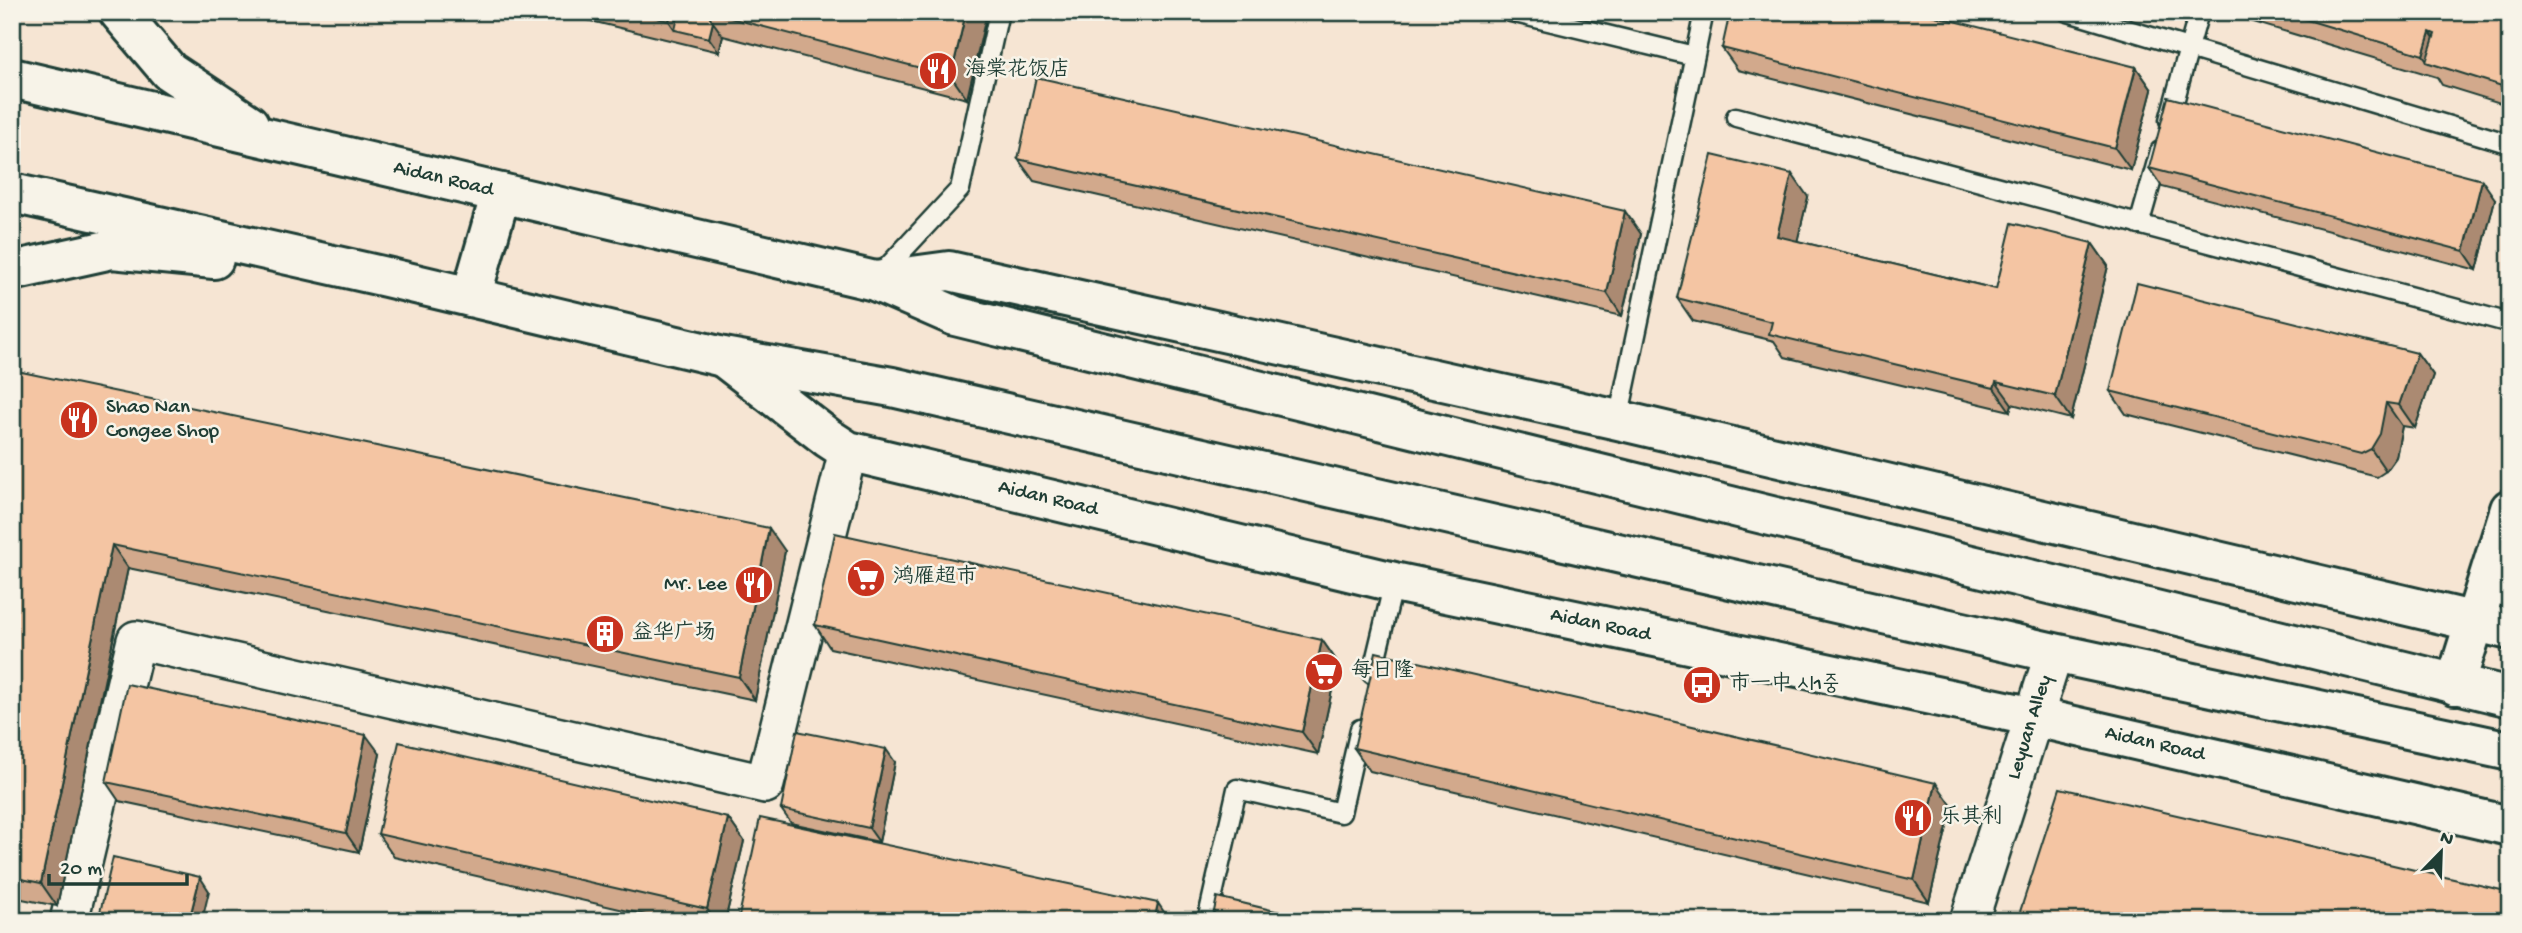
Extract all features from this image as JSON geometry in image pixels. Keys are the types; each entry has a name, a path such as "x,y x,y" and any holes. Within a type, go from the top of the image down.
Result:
{"main road":[{"path":"119,12 169,71 271,139"},
{"name":"Aidan Road","path":"12,78 875,281 955,316 2510,697"},
{"name":"Aidan Road","path":"12,193 386,276 723,357 919,393 2054,653 2510,751"},
{"path":"471,297 501,193"},
{"path":"12,271 112,249 386,276"},
{"name":"Aidan Road","path":"875,281 949,271 1618,420 2493,626"},
{"name":"Aidan Road","path":"723,357 848,451 1394,582 2035,717 2510,826"},
{"path":"2455,685 2493,626 2510,509"}],"street":[{"path":"69,921 136,640 765,784 848,451"},
{"name":"Leyuan Alley","path":"1969,921 2054,653"}],"lane":[{"path":"875,281 960,188 999,12"},
{"path":"1511,12 1694,56"},
{"path":"1618,420 1704,12"},
{"path":"2068,12 2510,144"},
{"path":"2139,225 2199,12"},
{"path":"1736,117 2510,323"},
{"path":"1369,691 1394,582"},
{"path":"1207,921 1237,789 1341,813 1363,718"}],"building":[{"path":"632,12 671,12 669,21"},
{"path":"679,12 707,12 713,22 709,38 675,30"},
{"path":"707,12 966,12 951,76"},
{"path":"1730,12 1919,12 2136,67 2115,148 1722,48"},
{"path":"2281,12 2510,12 2510,72 2505,87 2426,62 2435,34 2430,32 2423,55"},
{"path":"1036,77 1625,211 1607,293 1018,159"},
{"path":"2168,97 2482,180 2464,251 2149,168"},
{"path":"1712,155 1792,174 1777,236 1996,289 2012,223 2092,243 2055,396 1996,382 1994,388 1769,334 1772,322 1677,298"},
{"path":"2137,283 2417,353 2399,405 2386,403 2380,434 2371,449 2361,454 2110,391"},
{"name":"益华广场","path":"12,370 769,528 739,677 112,545 41,883 12,877"},
{"path":"835,533 1322,640 1302,732 815,625"},
{"path":"1376,652 1936,783 1914,880 1354,748"},
{"path":"127,684 366,735 346,833 106,782"},
{"path":"797,731 886,749 869,828 781,809"},
{"path":"399,742 728,818 707,909 378,834"},
{"path":"2060,788 2510,892 2510,921 2017,921"},
{"path":"760,818 1158,903 1154,921 738,921"},
{"path":"113,857 200,877 189,921 98,921"},
{"path":"1217,897 1317,921 1212,921"}],"place":[{"name":"海棠花饭店","path":"938,71"},
{"name":"Shao Nan Congee Shop","path":"79,420"},
{"name":"鸿雁超市","path":"866,578"},
{"name":"Mr. Lee","path":"754,585"},
{"name":"益华广场","path":"605,634"},
{"name":"每日隆","path":"1324,672"},
{"name":"市一中 시1중","path":"1702,685"},
{"name":"乐其利","path":"1913,818"}]}
